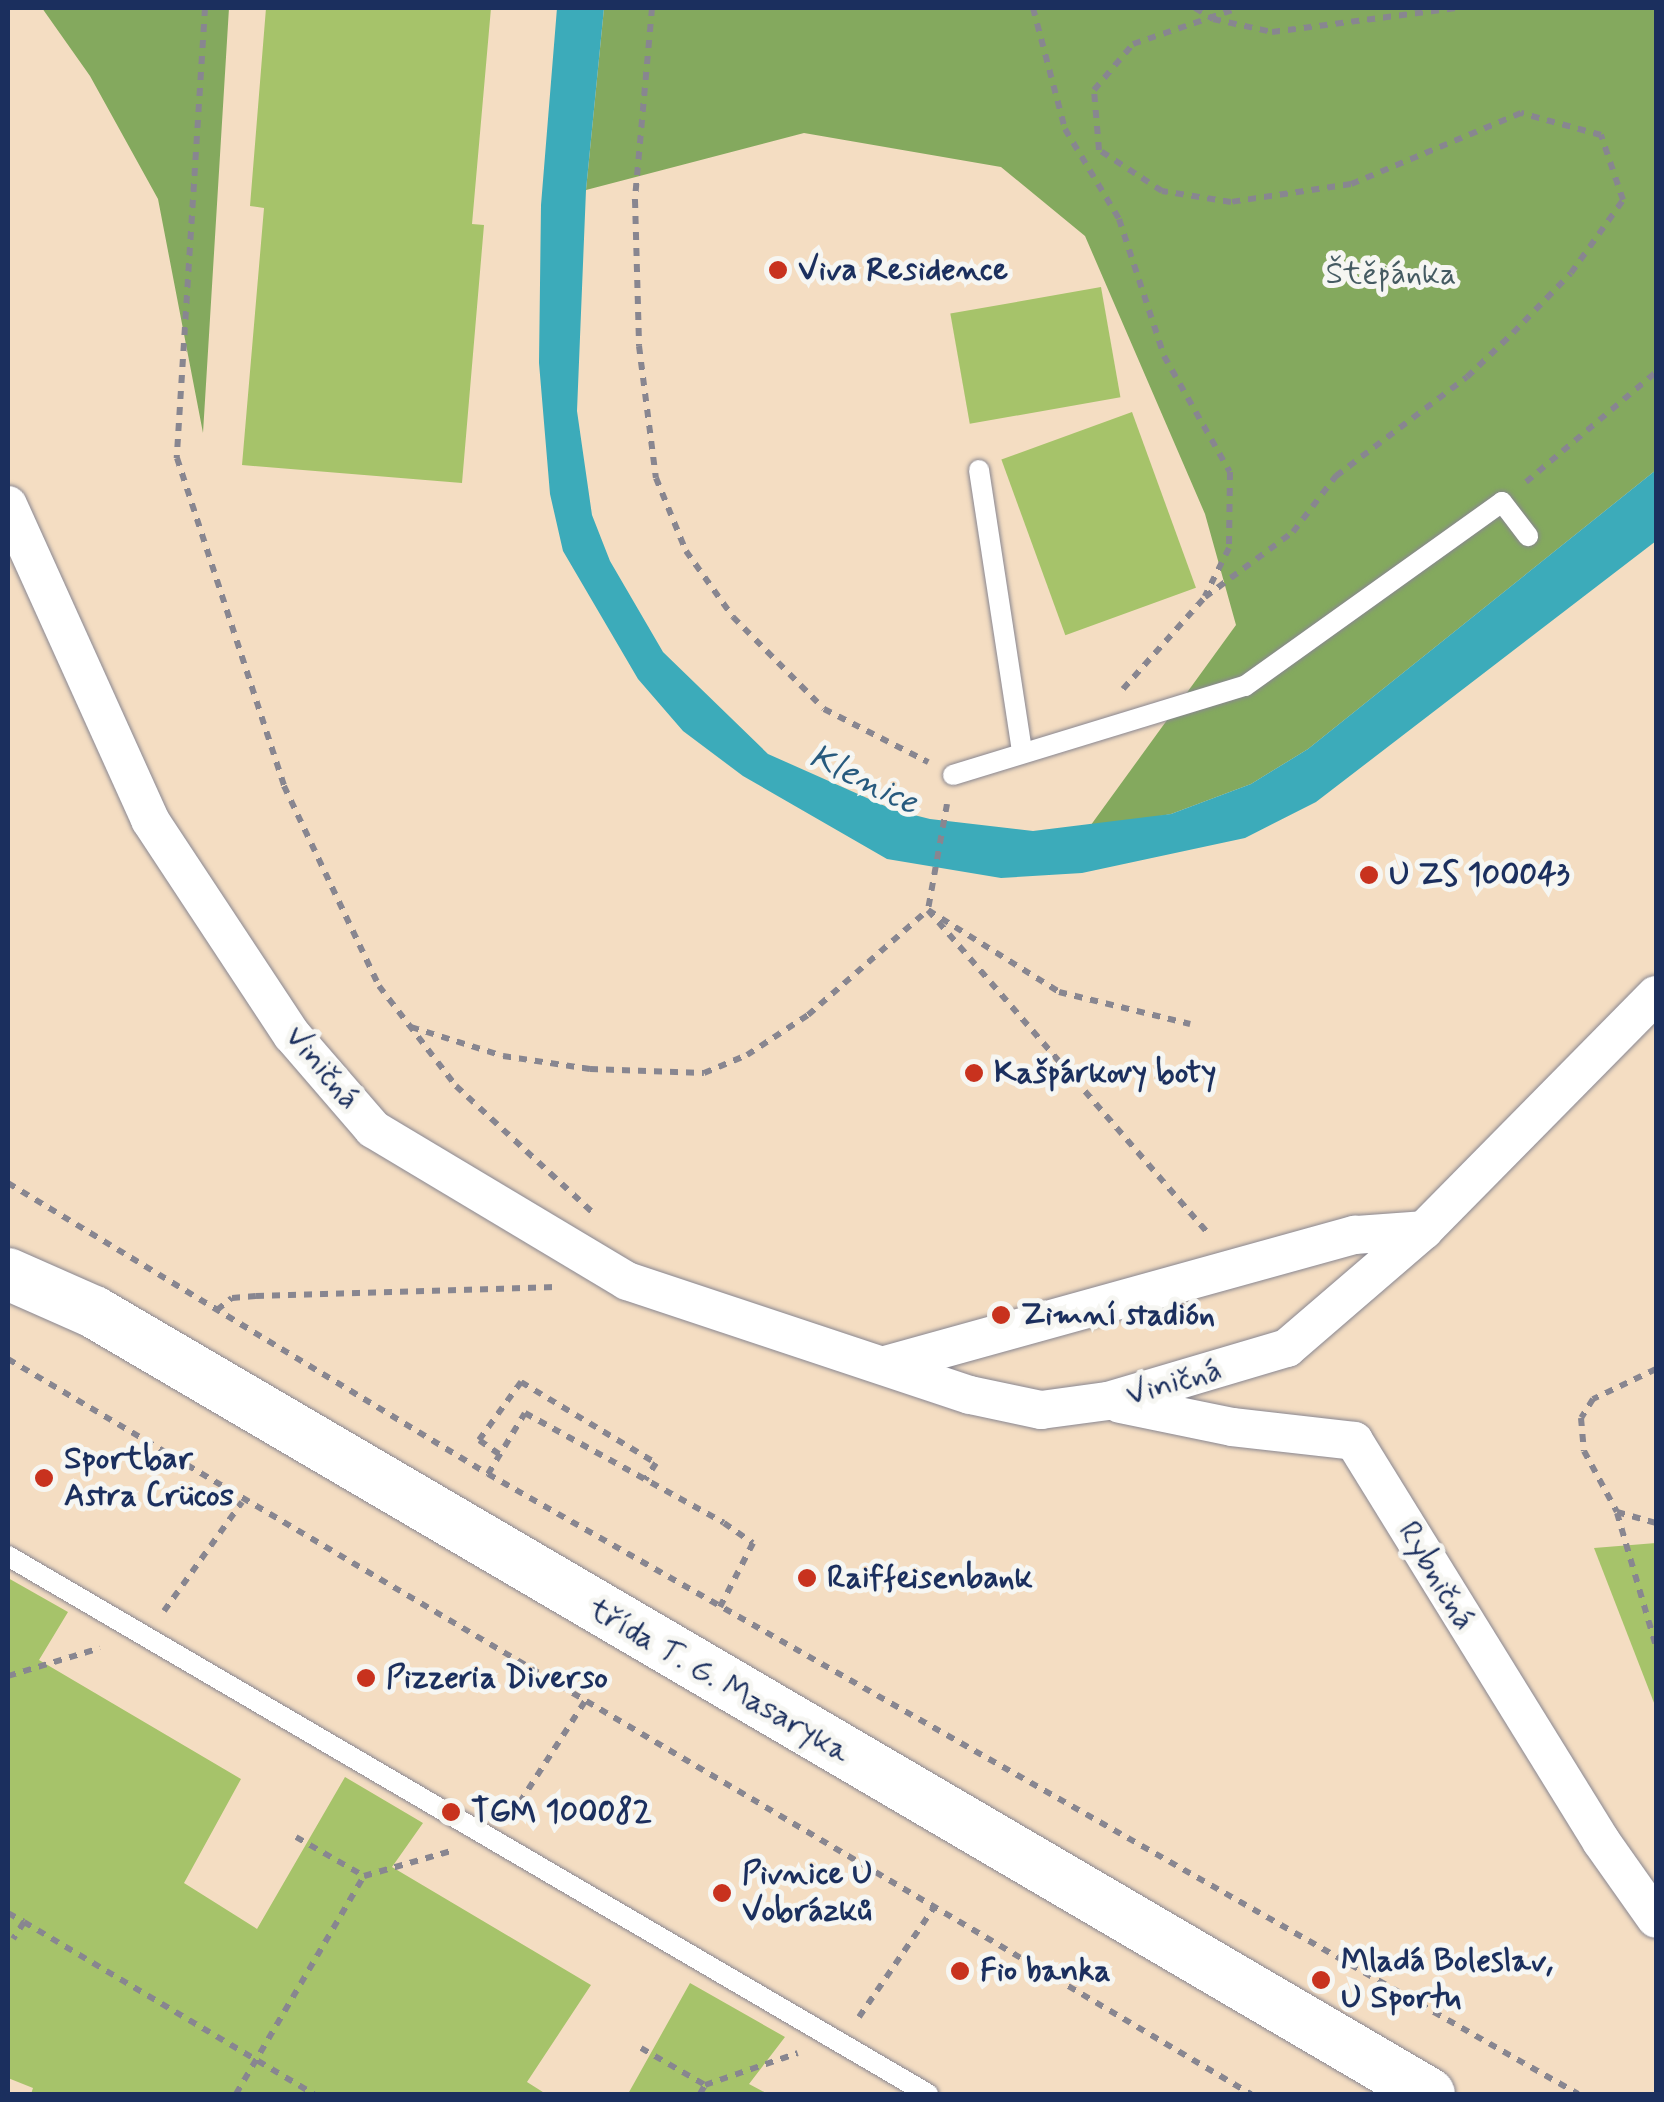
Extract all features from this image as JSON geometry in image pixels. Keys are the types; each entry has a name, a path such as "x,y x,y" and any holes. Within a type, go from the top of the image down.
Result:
{"street":[{"name":"Viničná","path":"8,505 150,820 292,1036 373,1129 627,1282 970,1395 1041,1410 1108,1401 1287,1348 1424,1230 1656,996"},
{"path":"884,1364 1240,1269 1355,1234 1424,1230"},
{"name":"třída T. G. Masaryka","path":"8,1274 94,1312 1429,2094"},
{"name":"Rybničná","path":"1108,1401 1232,1427 1354,1441 1581,1809 1656,1919"}],"lane":[{"path":"980,470 1022,752"},
{"path":"953,775 1245,686 1502,502 1528,536"},
{"path":"8,1556 928,2094"}],"path":[{"path":"205,8 177,458 284,786 379,986 456,1086 588,1201 596,1217"},
{"path":"652,8 635,200 638,346 656,478 686,551 733,617 824,709 953,775"},
{"path":"1032,8 1066,129 1119,219 1164,356 1230,472 1229,548 1205,597"},
{"path":"1195,8 1213,19 1272,32 1456,8"},
{"path":"1078,739 1205,597 1292,532 1336,476 1467,377 1571,273 1623,200 1601,135 1521,113 1351,184 1232,202 1162,191 1099,150 1094,90 1133,44 1238,8"},
{"path":"1502,502 1656,372"},
{"path":"410,1027 503,1056 704,1073 747,1055 808,1015 928,910 946,812"},
{"path":"928,910 1059,992 1190,1024"},
{"path":"928,910 1240,1269"},
{"path":"8,1182 488,1474 1578,2094"},
{"path":"217,1310 232,1298 256,1296 462,1294 627,1282"},
{"path":"8,1359 242,1502 587,1698 1252,2094"},
{"path":"1656,1369 1594,1399 1581,1418 1584,1451 1617,1512 1656,1646"},
{"path":"499,1454 479,1440 522,1382 656,1463 645,1480"},
{"path":"488,1474 525,1413 645,1480 753,1543 720,1606"},
{"path":"170,1603 242,1502"},
{"path":"1617,1512 1656,1522"},
{"path":"236,2094 253,2057 364,1876 493,1840 587,1698"},
{"path":"296,1837 364,1876"},
{"path":"700,2094 706,2085 832,2040 860,2016 934,1906"},
{"path":"8,1913 314,2094"},
{"path":"12,1939 24,1922"},
{"path":"641,2048 706,2085"},
{"path":"290,2080 294,2094"}],"green space":[{"path":"42,8 229,8 203,433 158,199 90,76"},
{"path":"266,8 491,8 472,224 484,225 462,483 242,465 264,208 250,206"},
{"name":"Štěpánka","path":"604,8 1656,8 1656,470 1308,749 1251,784 1171,814 1088,829 1236,625 1205,514 1085,236 1001,167 804,133 586,190"},
{"path":"1101,287 1120,397 970,424 950,314"},
{"path":"1132,412 1196,588 1065,635 1001,460"},
{"path":"1656,1543 1656,1708 1594,1548"},
{"path":"8,1578 68,1612 39,1660 241,1779 184,1883 257,1929 345,1777 423,1823 392,1867 591,1985 527,2082 546,2094 31,2094 33,2088 8,2078"},
{"path":"690,1983 785,2037 749,2084 768,2094 628,2094"}],"water":[{"path":"557,8 604,8 586,190 577,411 592,515 610,561 663,652 768,754 894,810 930,819 1033,831 1171,814 1251,784 1308,749 1656,470 1656,541 1316,802 1245,838 1082,873 1001,878 887,859 743,776 683,731 638,679 563,551 550,494 539,363 541,205"}],"place":[{"name":"Viva Residence","path":"778,270"},
{"name":"U ZS 100043","path":"1369,875"},
{"name":"Kašpárkovy boty","path":"974,1073"},
{"name":"Zimní stadión","path":"1001,1315"},
{"name":"Sportbar Astra Crücos","path":"44,1478"},
{"name":"Raiffeisenbank","path":"807,1578"},
{"name":"Pizzeria Diverso","path":"366,1678"},
{"name":"TGM 100082","path":"451,1812"},
{"name":"Pivnice U Vobrázků","path":"722,1893"},
{"name":"Fio banka","path":"960,1971"},
{"name":"Mladá Boleslav, U Sportu","path":"1321,1980"}],"water label":[{"name":"Klenice","path":"864,780"}]}
